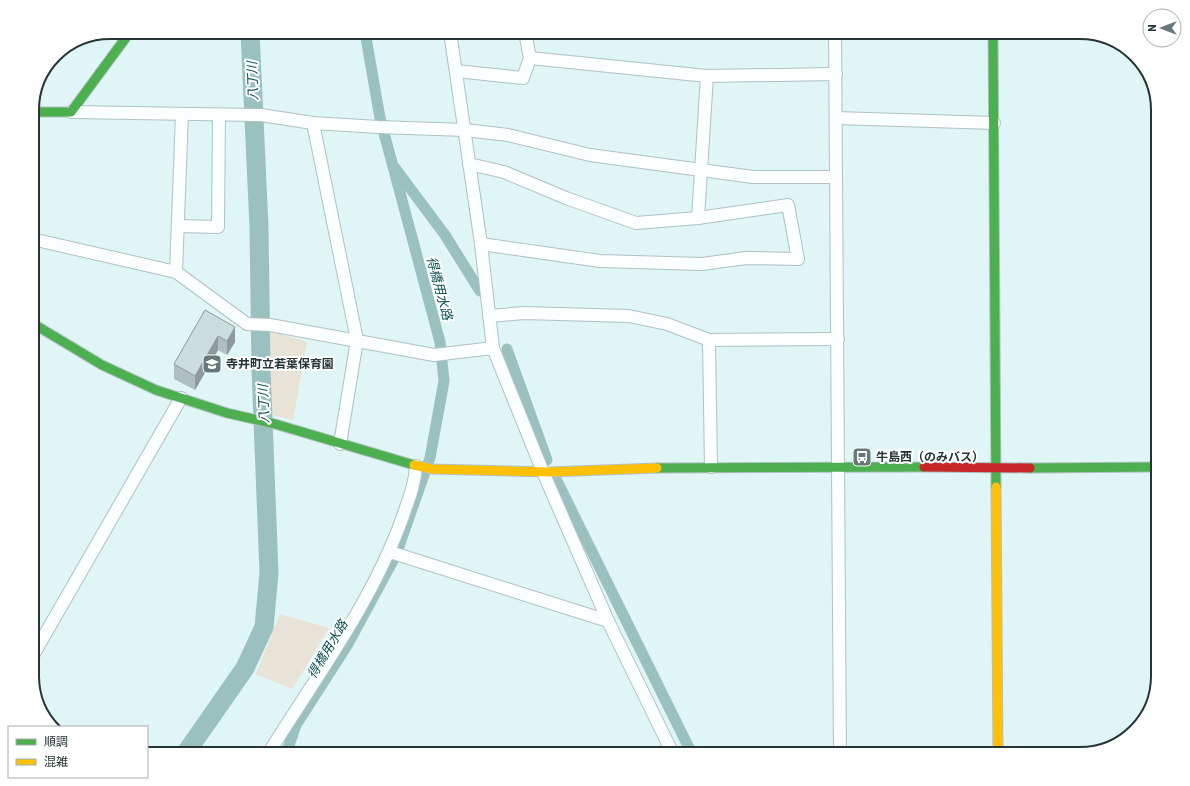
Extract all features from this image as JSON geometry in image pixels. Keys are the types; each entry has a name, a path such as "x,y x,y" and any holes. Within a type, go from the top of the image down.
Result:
{"street":[{"path":"71,112 125,39"},
{"path":"451,39 481,244 493,348 608,621 670,747"},
{"path":"456,71 524,78 530,58 526,39"},
{"path":"835,39 840,747"},
{"path":"993,39 998,747"},
{"path":"530,58 707,76 836,74"},
{"path":"698,218 707,76"},
{"path":"39,112 261,115 313,123 465,130 508,135 590,155 753,177 836,177"},
{"path":"176,272 182,114"},
{"path":"178,226 218,228 220,115"},
{"path":"836,118 994,122"},
{"path":"313,123 357,340 340,444"},
{"path":"469,164 504,172 566,198 636,223 698,218 788,205 798,259 746,258 702,264 600,261 481,244"},
{"path":"39,241 176,272 247,324 270,324 434,355 493,348"},
{"path":"489,316 524,312 629,316 667,324 709,340 838,339"},
{"path":"39,328 102,365 156,390 227,413 275,424 340,444 432,469 560,472 642,468 711,467 1151,467"},
{"path":"709,340 711,467"},
{"path":"39,645 180,398"},
{"path":"273,747 343,639 390,552 416,480 418,466"},
{"path":"390,552 608,621"}],"shaded area":[{"path":"267,330 307,342 293,420 269,414"},
{"path":"280,614 329,628 292,689 256,674"}],"building":[{"path":"205,310 235,327 227,341 218,336 195,376 174,364"}],"waterway":[{"name":"八丁川","path":"190,747 245,668 264,627 269,573 261,369 259,227 250,39"},
{"name":"得橋用水路","path":"366,39 380,118 440,342 444,381 430,458 398,549"},
{"path":"395,168 445,235 480,291"},
{"path":"507,349 547,460"},
{"path":"556,479 689,747"},
{"name":"得橋用水路","path":"288,747 296,725 348,644 394,559"}],"traffic: fast":[{"path":"39,112 71,112 125,39"},
{"path":"993,39 996,487"},
{"path":"39,327 102,365 156,390 227,413 275,424 414,465"},
{"path":"657,468 924,467"},
{"path":"1030,468 1151,467"}],"traffic: slow":[{"path":"414,465 432,469 549,472 657,468"},
{"path":"996,487 998,747"}],"traffic: jam":[{"path":"924,467 1030,468"}],"place":[{"name":"寺井町立若葉保育園","path":"212,364"},
{"name":"牛島西（のみバス）","path":"862,457"}]}
